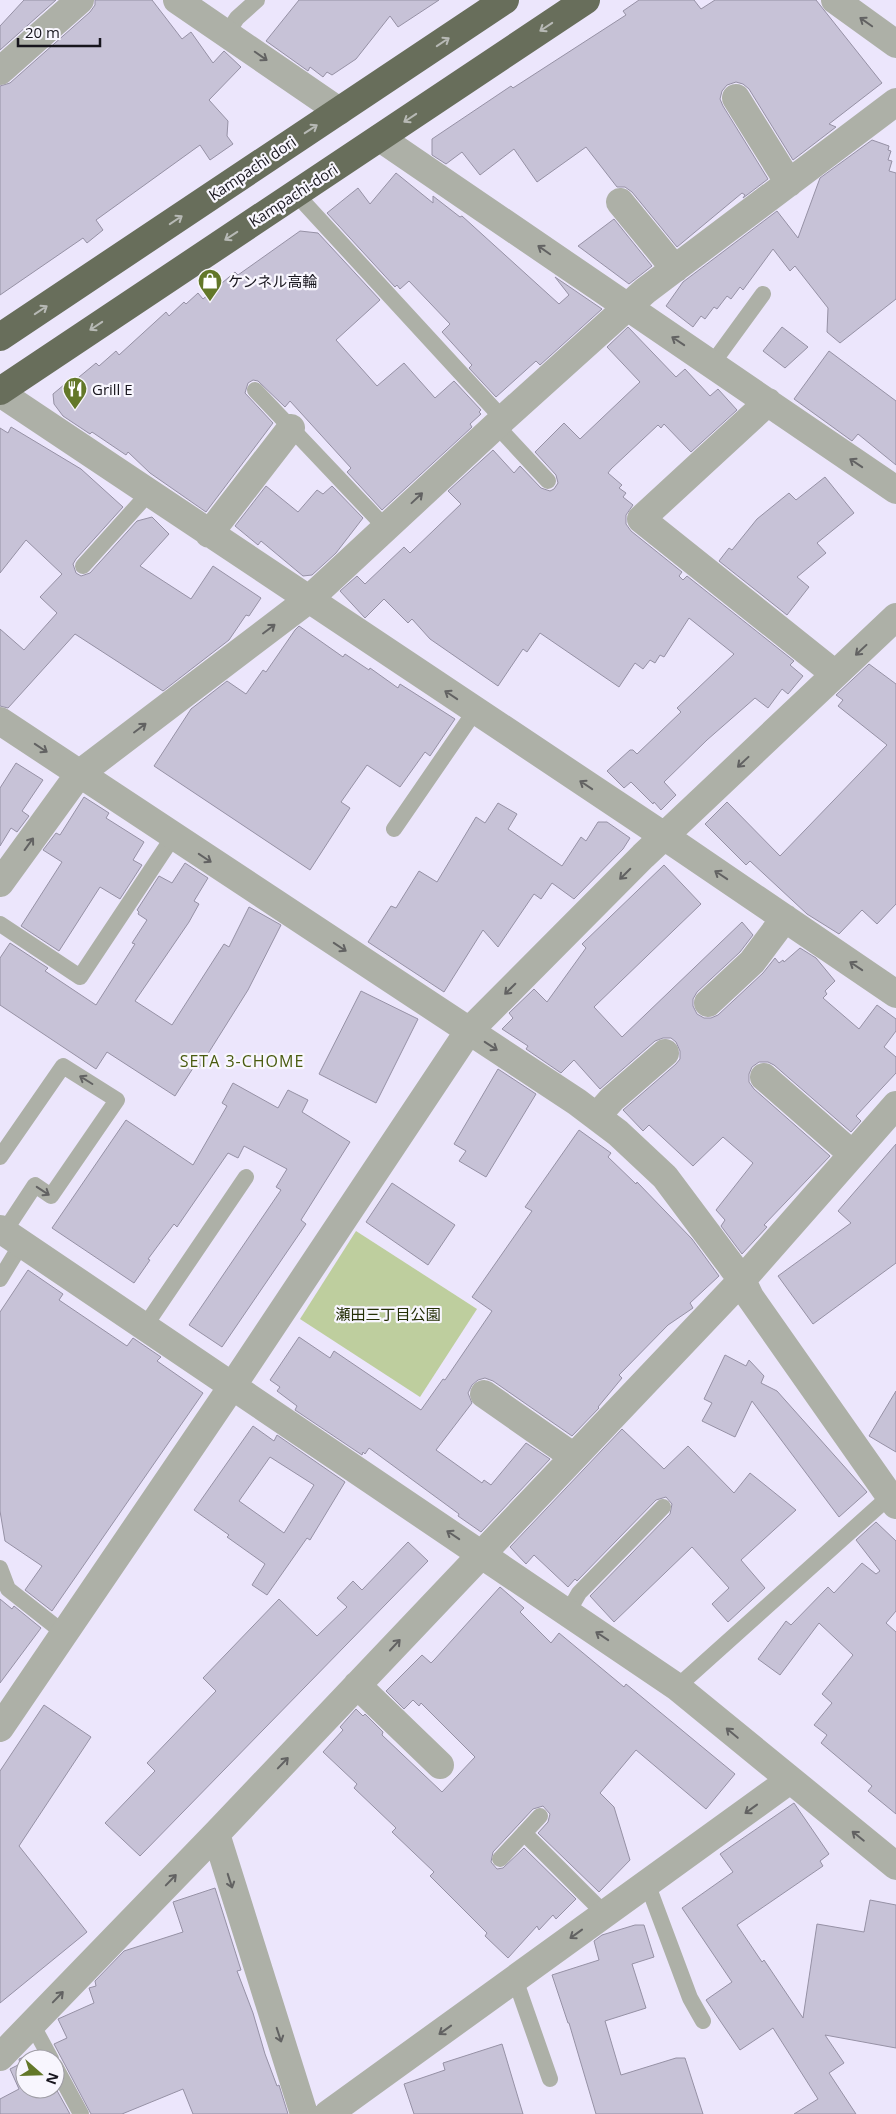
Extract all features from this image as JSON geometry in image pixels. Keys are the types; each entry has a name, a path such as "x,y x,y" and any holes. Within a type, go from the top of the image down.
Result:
{"highway":[{"name":"Kampachi-dori","path":"0,392 586,0"},
{"name":"Kampachi dori","path":"0,337 339,111 494,3"}],"street":[{"path":"0,71 80,0"},
{"path":"177,0 339,111"},
{"path":"835,0 896,44"},
{"path":"736,98 789,183"},
{"path":"0,883 79,774 308,600 499,422 627,307 896,102"},
{"path":"380,138 896,490"},
{"path":"620,202 675,269"},
{"path":"0,392 148,494 664,836 896,994"},
{"path":"768,402 641,519 836,674"},
{"path":"209,534 291,428"},
{"path":"0,1728 233,1386 468,1032 664,836 896,617"},
{"path":"0,721 597,1116 644,1155 665,1177 742,1280 750,1298 893,1501"},
{"path":"708,1003 752,962 785,918"},
{"path":"597,1116 612,1099 664,1053"},
{"path":"764,1076 852,1154"},
{"path":"0,2057 216,1834 742,1280 896,1105"},
{"path":"9,1235 677,1687 896,1866"},
{"path":"484,1394 574,1457"},
{"path":"357,1685 440,1765"},
{"path":"328,2114 790,1780"},
{"path":"216,1834 304,2114"}],"lane":[{"path":"227,33 237,18 257,0"},
{"path":"296,194 499,422 548,481"},
{"path":"712,364 763,294"},
{"path":"255,390 385,527"},
{"path":"83,566 148,494"},
{"path":"394,829 475,711"},
{"path":"0,924 80,977 173,837"},
{"path":"0,1157 63,1066 117,1100 51,1196 35,1185 9,1235 0,1279"},
{"path":"145,1326 246,1177"},
{"path":"677,1687 893,1501"},
{"path":"568,1612 579,1593 663,1506"},
{"path":"0,1568 8,1589 65,1634"},
{"path":"500,1859 540,1816"},
{"path":"524,1833 604,1914"},
{"path":"647,1883 690,1998 703,2021"},
{"path":"515,1979 550,2078"},
{"path":"32,2024 46,2049"},
{"path":"65,2084 81,2114"}],"green space":[{"name":"瀬田三丁目公園","path":"356,1231 477,1309 420,1397 300,1319"}],"building":[{"path":"24,0 56,0 0,50 0,26"},
{"path":"95,0 152,0 182,39 191,32 213,63 224,51 241,67 209,100 228,121 227,136 233,144 210,160 200,145 96,220 103,230 87,243 83,238 0,295 0,86 10,83 90,12 95,5"},
{"path":"299,0 439,0 398,27 390,16 356,59 332,75 327,72 323,77 310,67 308,71 266,41"},
{"path":"639,0 694,0 701,9 715,0 816,0 882,83 829,124 836,127 793,160 749,89 743,84 736,82 727,85 722,91 720,99 723,106 768,179 743,198 745,195 742,193 677,247 632,192 625,187 617,187 586,147 537,182 514,149 480,175 462,152 446,164 432,155 432,139 511,86 513,88 626,15 623,11"},
{"path":"872,140 889,146 888,150 891,151 888,160 892,161 889,171 896,173 896,299 840,343 827,332 828,308 795,266 790,271 773,249 743,290 740,287 731,299 727,296 717,309 714,307 705,319 701,316 693,327 666,306 683,282 777,211 798,238 820,178"},
{"path":"396,173 433,203 433,196 460,217 462,216 559,304 569,295 555,277 602,309 540,365 536,361 496,397 469,368 472,365 442,332 450,324 409,281 400,289 397,285 395,287 327,213 358,188 370,204"},
{"path":"614,219 652,266 629,284 578,246"},
{"path":"300,231 318,233 380,300 336,340 377,386 404,363 435,398 454,381 481,410 479,412 481,414 470,424 472,427 382,510 347,472 351,468 290,401 285,407 258,381 253,380 248,383 245,393 273,423 206,512 150,473 128,452 126,455 92,432 90,434 63,416 54,404 53,394 71,379 73,382 96,363 99,366 116,351 119,355 166,312 169,316 184,302 186,304 198,293 203,299 235,272 238,275"},
{"path":"628,327 676,377 685,369 710,396 718,389 737,410 691,452 664,424 661,428 658,425 611,469 608,473 622,485 619,488 626,493 623,497 633,505 626,515 626,524 631,531 682,572 679,576 683,580 687,576 794,661 790,665 803,676 788,694 782,689 768,708 755,698 707,740 664,782 676,795 661,810 631,782 624,788 607,771 630,750 637,754 681,712 677,708 734,654 689,618 664,657 660,655 655,663 650,660 643,669 635,663 619,687 540,633 527,652 523,649 498,686 430,639 412,619 408,623 384,599 365,618 340,591 357,576 365,584 404,547 410,553 461,504 448,491 493,450 514,473 520,466 541,488 550,491 554,489 558,483 556,475 535,452 564,423 580,439 640,382 607,347"},
{"path":"782,327 808,347 785,368 763,351"},
{"path":"829,351 896,401 896,465 858,434 852,441 794,399"},
{"path":"11,427 81,469 123,507 76,559 73,564 76,573 81,576 90,573 137,521 152,517 169,534 140,566 191,599 213,566 261,598 249,616 246,615 229,640 163,691 75,634 8,708 0,706 0,629 24,650 57,613 40,597 62,574 26,540 0,573 0,428 8,433"},
{"path":"825,477 854,513 817,543 826,553 797,577 809,587 787,615 719,561 729,548 732,550 757,519 789,493 796,500"},
{"path":"266,486 298,512 317,490 323,494 332,486 363,518 336,553 312,575 303,576 261,541 258,545 235,526"},
{"path":"299,626 343,657 345,654 369,670 370,668 398,688 400,684 455,719 430,756 425,752 400,787 367,765 341,802 350,808 310,870 154,766 191,709 227,681 246,694 263,670 266,672"},
{"path":"869,664 896,684 896,904 877,924 862,910 839,934 807,914 750,861 746,865 705,824 727,802 780,856 887,745 838,706 843,700 836,695"},
{"path":"16,763 43,780 22,811 29,816 17,832 11,828 0,846 0,788"},
{"path":"84,797 109,813 106,818 144,842 133,860 142,865 120,899 100,887 59,951 21,926 62,862 43,850 56,833 60,835"},
{"path":"498,803 517,814 508,829 562,866 581,837 586,841 598,822 607,822 630,838 623,849 574,899 552,883 541,899 534,894 498,947 483,930 444,992 368,942 391,906 396,908 419,871 437,882 476,817 485,823"},
{"path":"185,863 208,878 194,901 199,904 189,922 135,1001 172,1025 224,944 229,947 249,907 281,925 248,990 199,1068 195,1065 175,1096 107,1052 96,1069 0,1005 0,958 10,943 48,968 45,971 96,1005 135,944 132,943 147,920 138,914 137,910 159,876 172,883"},
{"path":"664,865 701,904 594,1007 622,1037 742,922 753,935 740,952 697,992 693,999 693,1006 697,1014 704,1018 718,1015 763,973 775,958 779,963 783,960 784,962 800,948 816,958 835,981 825,991 827,994 823,998 859,1029 877,1005 896,1019 896,1031 884,1047 896,1057 896,1073 856,1116 861,1121 851,1132 774,1065 768,1062 759,1062 752,1067 749,1074 749,1082 754,1089 830,1156 764,1225 767,1227 742,1254 721,1226 725,1220 716,1210 753,1163 723,1137 693,1166 649,1125 643,1131 623,1110 680,1059 680,1051 676,1042 671,1038 655,1041 600,1089 574,1060 561,1073 526,1049 528,1046 502,1029 513,1018 509,1013 534,989 547,1002 586,948 582,944"},
{"path":"361,991 418,1019 376,1103 319,1074"},
{"path":"498,1069 536,1094 486,1177 459,1161 466,1151 454,1144"},
{"path":"233,1083 278,1108 288,1090 308,1100 302,1112 350,1142 301,1220 306,1224 222,1347 189,1325 281,1190 276,1187 287,1169 244,1146 238,1158 228,1153 177,1227 174,1224 148,1259 150,1260 134,1283 52,1228 126,1120 193,1165 227,1106 222,1103"},
{"path":"579,1130 611,1153 608,1157 636,1184 637,1182 692,1239 719,1276 690,1303 693,1308 668,1325 619,1375 622,1378 599,1408 572,1436 493,1381 485,1378 478,1380 472,1385 468,1393 472,1403 436,1450 482,1483 484,1480 491,1485 526,1443 550,1459 481,1532 369,1448 362,1455 295,1410 297,1406 277,1391 280,1387 270,1380 299,1337 330,1358 334,1351 421,1410 443,1379 445,1380 492,1311 472,1297 532,1211 525,1207"},
{"path":"896,1144 896,1263 813,1324 778,1276 851,1223 838,1211"},
{"path":"392,1183 455,1225 428,1265 366,1222"},
{"path":"28,1270 63,1294 59,1300 127,1346 133,1338 161,1357 157,1361 203,1393 52,1611 25,1590 42,1566 5,1541 0,1511 0,1312"},
{"path":"725,1355 746,1366 749,1360 764,1376 761,1383 777,1391 867,1492 839,1517 752,1401 735,1437 702,1421 712,1403 704,1399"},
{"path":"896,1391 896,1452 869,1436"},
{"path":"253,1426 274,1441 277,1435 345,1482 310,1540 307,1538 267,1595 252,1585 265,1564 227,1537 229,1535 194,1510","holes":["270,1457 314,1485 284,1533 239,1501"]},
{"path":"622,1429 664,1469 688,1446 734,1493 750,1473 796,1510 741,1560 765,1588 728,1622 712,1604 729,1588 692,1547 614,1622 590,1596 670,1514 672,1504 666,1497 656,1500 577,1581 575,1579 568,1587 534,1555 526,1564 510,1547"},
{"path":"876,1522 896,1541 896,1611 886,1623 896,1632 896,1814 868,1791 872,1786 821,1743 827,1735 814,1725 832,1703 822,1694 853,1655 819,1623 780,1675 758,1659 786,1621 791,1625 828,1587 834,1593 862,1563 876,1574 880,1571 856,1540"},
{"path":"408,1542 428,1561 140,1856 105,1823 155,1771 147,1763 216,1691 203,1678 279,1599 317,1636 347,1607 337,1598 353,1581 362,1590"},
{"path":"500,1587 524,1608 520,1612 551,1643 559,1633 624,1687 626,1684 735,1774 706,1809 636,1750 600,1793 614,1807 630,1860 599,1892 538,1833 548,1822 550,1814 543,1806 533,1809 493,1852 491,1862 497,1869 503,1868 524,1848 576,1899 556,1919 553,1915 539,1930 537,1926 508,1958 485,1936 487,1933 430,1876 434,1872 392,1832 396,1828 354,1788 357,1784 323,1752 343,1730 340,1727 356,1709 363,1716 365,1714 383,1732 382,1735 442,1792 475,1757 421,1703 419,1706 413,1700 404,1709 386,1691 422,1655 431,1663"},
{"path":"0,1599 12,1609 14,1606 41,1628 0,1683"},
{"path":"44,1705 91,1737 19,1846 87,1932 0,2003 0,1771"},
{"path":"794,1803 829,1854 820,1861 823,1866 737,1925 762,1962 764,1960 803,2018 817,1924 864,1932 870,1900 896,1905 896,2048 825,2035 844,2063 829,2073 856,2114 794,2114 818,2099 773,2028 740,2050 706,2000 732,1982 682,1908 733,1872 720,1854"},
{"path":"215,1888 241,1970 237,1971 253,2013 265,2054 277,2086 279,2085 288,2114 193,2114 183,2089 122,2114 91,2114 65,2065 65,2049 57,2049 54,2044 67,2038 58,2019 94,2003 89,1988 96,1986 95,1981 124,1951 183,1932 173,1902"},
{"path":"635,1925 644,1925 654,1957 632,1964 646,2008 605,2021 621,2075 676,2058 685,2058 703,2114 596,2114 569,2023 552,1975 599,1960 594,1941 602,1935"},
{"path":"502,2044 523,2114 414,2114 404,2084 445,2070 443,2063"},
{"path":"15,2066 15,2080 10,2069"},
{"path":"15,2091 15,2099 62,2099 70,2114 0,2114 0,2099"}],"place":[{"name":"ケンネル高輪","path":"210,302"},
{"name":"Grill E","path":"75,410"}],"district":[{"name":"SETA 3-CHOME","path":"242,1061"}]}
